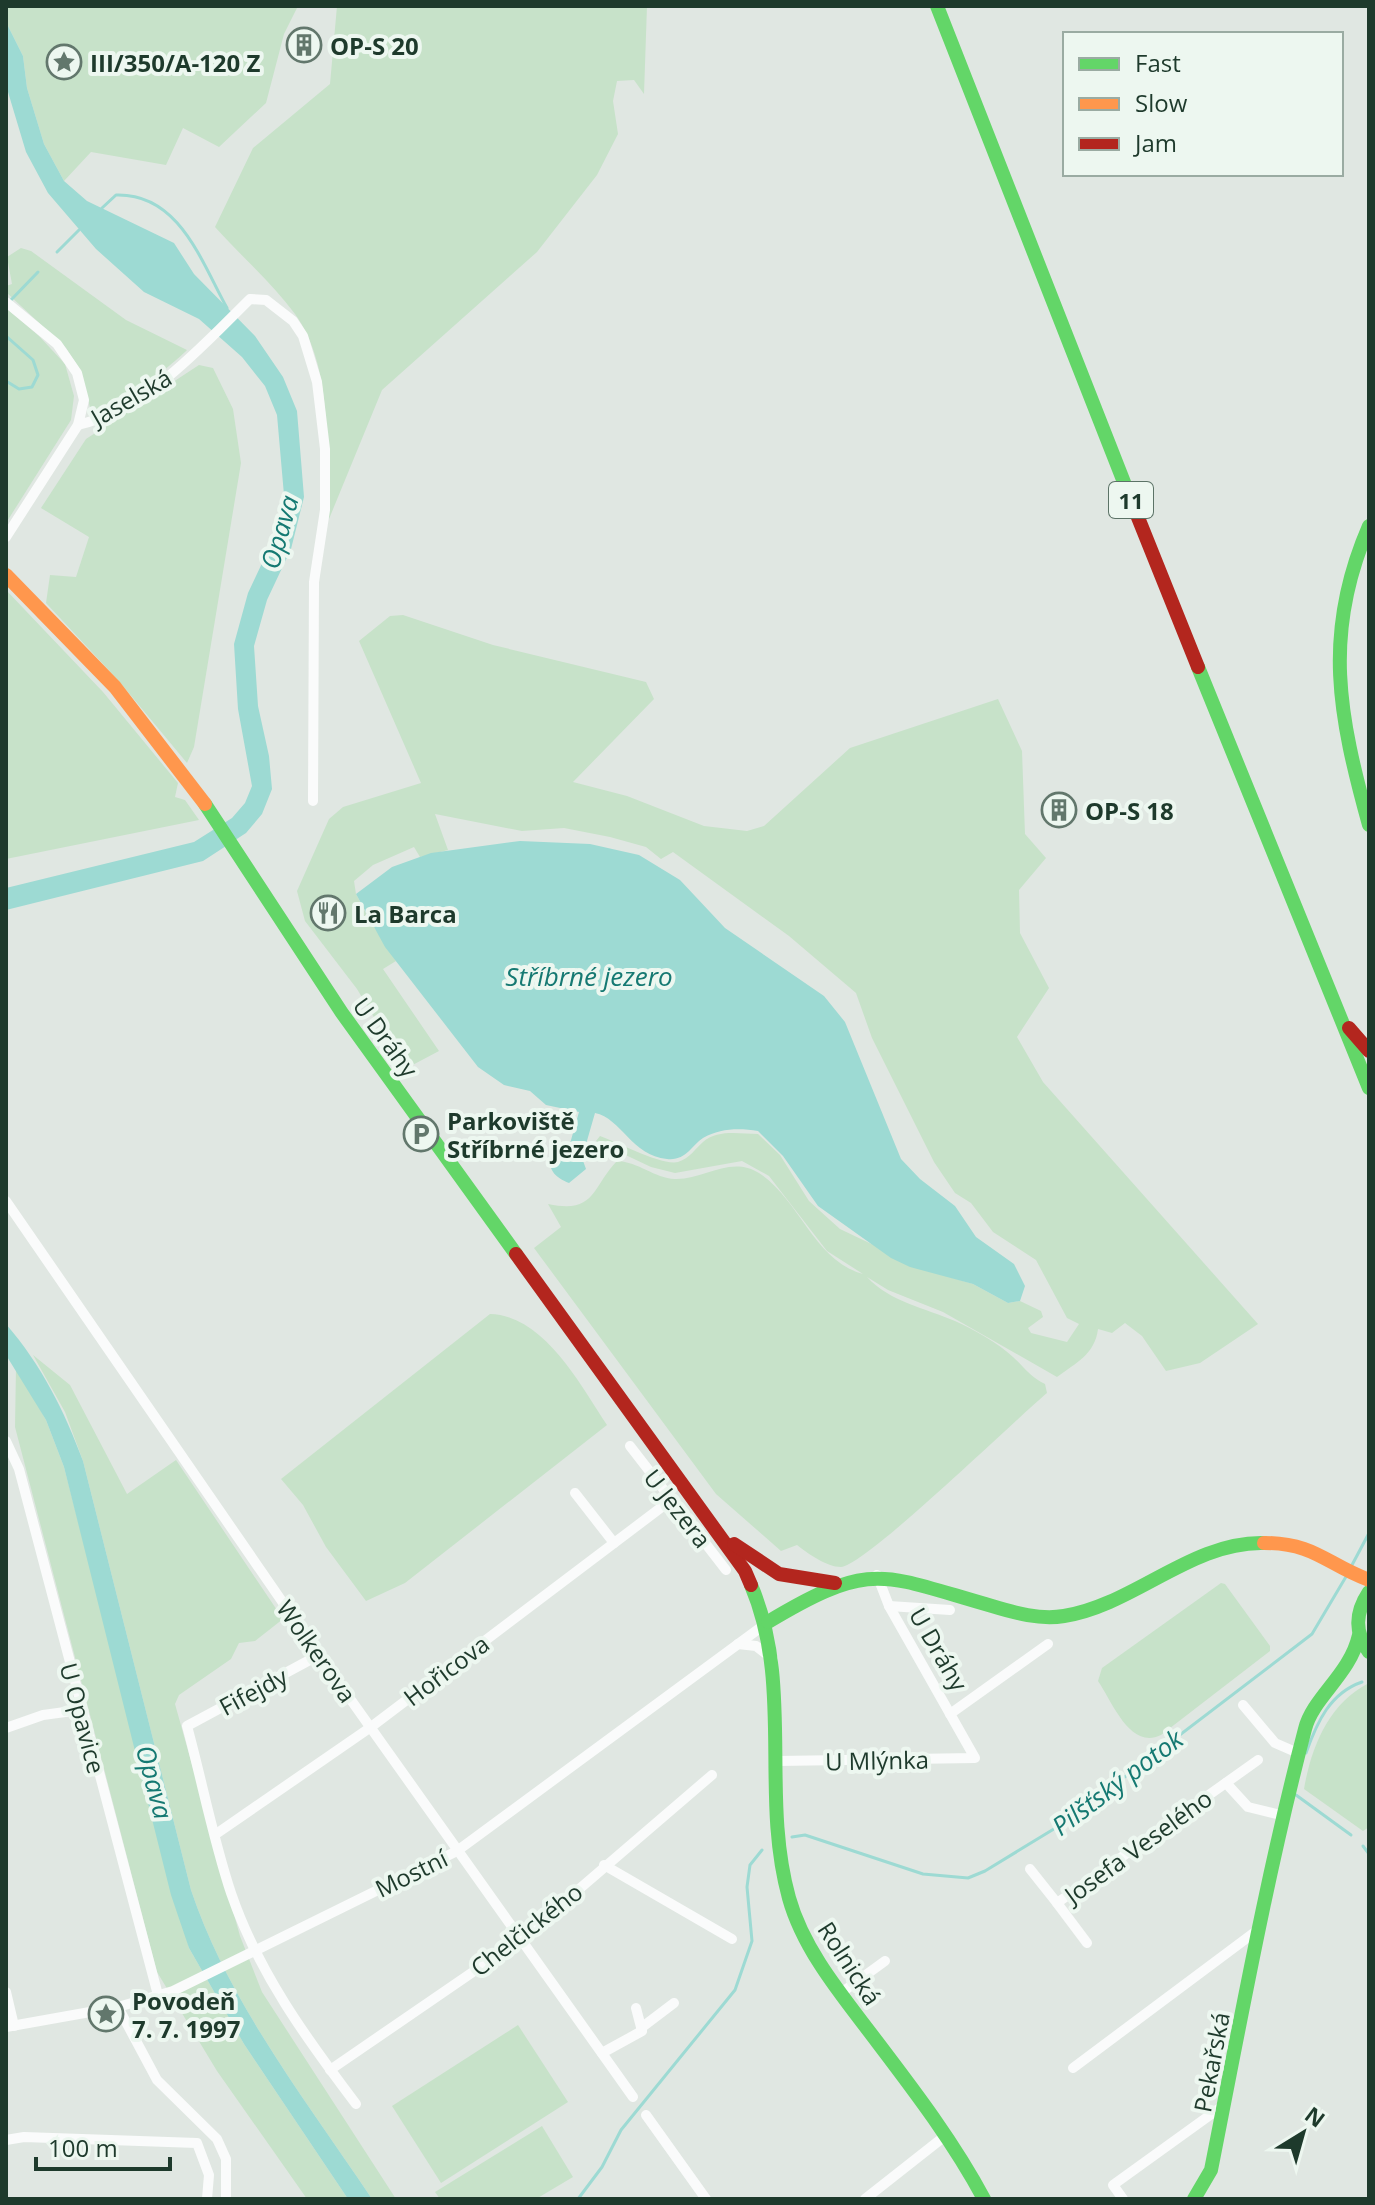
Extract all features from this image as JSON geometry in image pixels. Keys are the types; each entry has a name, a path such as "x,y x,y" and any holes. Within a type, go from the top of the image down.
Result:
{"street":[{"name":"11","path":"937,6 1328,992 1369,1088"},
{"name":"Jaselská","path":"6,537 78,425 99,420 177,371 250,299 266,300 293,321 303,336 317,382 325,449 325,510 314,582 313,801"},
{"path":"9,304 57,344 77,373 84,400 78,425"},
{"path":"1369,526 1344,596 1336,669 1348,742 1369,825"},
{"name":"U Dráhy","path":"6,575 115,687 191,783 342,1013 721,1535 756,1590 768,1622 835,1583 877,1575 918,1581 1017,1614 1065,1616 1103,1605 1211,1555 1252,1543 1299,1545 1341,1563 1363,1578"},
{"path":"1328,992 1350,1029 1369,1051"},
{"name":"Wolkerova","path":"6,1201 319,1655 633,2097"},
{"name":"U Opavice","path":"6,1441 19,1469 80,1710 158,1995"},
{"name":"U Jezera","path":"630,1446 726,1570"},
{"path":"575,1493 614,1543"},
{"name":"Hořicova","path":"216,1834 371,1727 671,1500"},
{"name":"U Dráhy","path":"721,1535 779,1574 835,1583"},
{"name":"U Dráhy","path":"877,1575 889,1606 975,1758"},
{"name":"Pekařská","path":"1194,2199 1211,2170 1298,1753 1306,1724 1356,1651 1359,1635 1357,1618 1365,1597 1363,1578"},
{"name":"U Dráhy","path":"889,1606 950,1610"},
{"name":"Mostní","path":"10,2027 118,2007 173,1991 457,1851 768,1622"},
{"name":"Rolnická","path":"768,1622 775,1661 779,1838 789,1899 805,1938 945,2136 984,2199"},
{"path":"1359,1635 1369,1652"},
{"name":"U Dráhy","path":"950,1714 1048,1644"},
{"path":"736,1645 756,1646 775,1661"},
{"name":"Fifejdy","path":"216,1834 187,1726 319,1655"},
{"path":"1346,1669 1369,1661"},
{"path":"1243,1705 1275,1743 1298,1753"},
{"path":"6,1728 43,1715 80,1710"},
{"name":"U Mlýnka","path":"778,1761 975,1758"},
{"name":"Josefa Veselého","path":"1087,1943 1057,1903 1258,1760"},
{"name":"Chelčického","path":"330,2070 521,1939 712,1775"},
{"path":"1226,1783 1248,1807 1285,1816"},
{"path":"216,1834 251,1952 290,2014 356,2104"},
{"path":"604,1865 732,1939"},
{"path":"1030,1869 1057,1903"},
{"name":"Pekařská","path":"1073,2068 1259,1929"},
{"path":"841,1993 885,1961"},
{"path":"6,1992 10,2027"},
{"path":"641,2028 674,2003"},
{"path":"118,2007 157,2080 217,2139 226,2159 226,2199"},
{"path":"602,2053 642,2031 636,2008"},
{"path":"1123,2199 1113,2185 1225,2104"},
{"path":"646,2115 706,2199"},
{"path":"865,2199 945,2136"},
{"path":"6,2140 24,2137 197,2143 209,2175 207,2199"}],"green space":[{"path":"6,6 298,6 284,34 266,103 219,147 183,128 166,165 91,152 64,181 44,144 27,88 23,56 6,22"},
{"path":"337,6 647,6 644,94 634,80 617,81 613,101 618,134 597,175 537,252 382,390 329,519 326,413 317,360 308,336 286,303 215,227 253,148 330,84"},
{"path":"21,248 31,251 126,320 187,350 126,397 100,410 91,411 79,368 66,348 6,292 6,286 12,284 7,257"},
{"path":"6,308 39,336 65,364 74,396 71,420 6,523"},
{"path":"199,365 213,368 233,409 241,463 194,747 187,763 118,680 46,603 50,575 76,577 89,537 41,508 86,439"},
{"path":"6,590 103,692 178,783 175,797 185,800 199,820 6,859"},
{"path":"403,615 493,645 646,682 654,699 573,782 627,796 704,826 747,831 764,826 850,748 998,699 1022,751 1025,834 1046,858 1019,890 1020,933 1049,988 1017,1037 1043,1082 1258,1324 1200,1363 1166,1371 1142,1336 1125,1323 1112,1333 1098,1329 1089,1351 1057,1377 943,1312 888,1290 867,1277 886,1293 955,1321 993,1342 1045,1384 1047,1393 909,1518 856,1560 841,1567 818,1559 797,1545 781,1551 716,1494 534,1248 561,1227 548,1204 564,1206 584,1202 617,1161 675,1179 738,1166 759,1173 773,1185 786,1198 819,1243 832,1257 863,1274 827,1251 769,1176 742,1161 675,1173 651,1167 596,1141 600,1136 651,1157 678,1162 715,1135 758,1134 780,1155 809,1201 840,1229 926,1270 973,1284 1008,1303 1020,1301 1041,1311 1043,1317 1028,1328 1031,1333 1067,1342 1079,1324 1067,1318 1036,1260 993,1232 971,1203 955,1193 934,1162 872,1038 856,993 789,936 673,852 661,859 646,847 610,837 564,828 522,831 435,814 448,850 420,857 414,847 373,865 354,881 356,894 368,917 396,961 383,969 439,1051 405,1069 357,989 305,921 297,891 329,819 343,807 421,783 359,641 390,616"},
{"path":"490,1314 509,1317 544,1339 573,1373 607,1425 405,1583 366,1601 326,1547 303,1505 281,1479"},
{"path":"33,1355 70,1385 127,1494 176,1460 283,1619 255,1641 239,1643 231,1659 179,1695 175,1704 240,1936 262,1992 396,2199 372,2199 271,2050 207,1932 191,1890 83,1461 65,1412"},
{"path":"16,1367 46,1420 64,1467 189,1948 244,2044 348,2199 307,2199 217,2071 157,1972 15,1427"},
{"path":"1221,1583 1225,1584 1270,1646 1270,1651 1161,1735 1150,1738 1140,1736 1116,1712 1098,1681 1102,1668"},
{"path":"1369,1683 1369,1827 1363,1831 1304,1789 1311,1758 1324,1728 1343,1702"},
{"path":"518,2025 568,2102 441,2183 392,2106"},
{"path":"542,2126 573,2177 536,2199 440,2199 435,2192"}],"water":[{"name":"Opava","path":"6,22 23,56 27,88 44,144 64,181 87,201 174,243 194,274 255,336 283,377 297,411 304,497 291,549 267,600 254,646 258,706 269,756 272,789 262,814 246,833 203,861 6,910 6,888 194,842 232,818 245,803 252,786 238,709 234,644 248,593 272,542 284,495 277,415 265,386 242,357 199,319 144,292 96,249 48,193 26,152 8,92"},
{"name":"Stříbrné jezero","path":"520,841 590,844 639,855 680,880 725,928 824,996 845,1022 901,1159 920,1179 955,1206 976,1237 1014,1264 1025,1286 1020,1301 1008,1303 973,1284 910,1267 891,1258 818,1206 783,1156 758,1131 737,1129 716,1132 703,1138 679,1158 667,1159 645,1151 612,1122 595,1113 582,1158 586,1169 569,1183 557,1176 549,1157 554,1152 567,1154 579,1112 546,1105 530,1091 504,1085 478,1067 385,947 356,894 392,867 431,853"},
{"name":"Opava","path":"6,1324 51,1389 83,1461 191,1890 207,1932 271,2050 372,2199 348,2199 244,2044 189,1948 171,1895 64,1467 46,1420 6,1355"}],"waterway":[{"path":"102,208 116,195 138,197 172,217 197,251 227,308"},
{"path":"57,252 79,230"},
{"path":"10,301 38,272"},
{"path":"6,336 33,360 38,375 32,387 19,389 6,381"},
{"name":"Pilšťský potok","path":"1352,1565 1369,1533"},
{"name":"Pilšťský potok","path":"792,1837 805,1835 923,1874 968,1878 985,1871 1067,1821 1312,1634 1347,1575"},
{"path":"1306,1753 1320,1720 1333,1701 1362,1682"},
{"path":"1296,1795 1351,1835"},
{"path":"1363,1846 1369,1854"},
{"name":"Pilšťský potok","path":"578,2199 602,2167 621,2130 735,1990 752,1941 747,1887 750,1865 762,1850"}],"traffic: fast":[{"path":"937,6 1129,495"},
{"path":"1369,526 1354,565 1340,639 1343,711 1369,825"},
{"path":"1198,667 1369,1088"},
{"path":"205,804 342,1013 516,1254"},
{"path":"768,1622 832,1589 856,1581 878,1579 900,1581 1028,1615 1064,1616 1115,1600 1212,1552 1238,1545 1264,1543"},
{"path":"751,1585 764,1623 771,1662 777,1819 781,1859 796,1918 827,1974 934,2119 984,2199"},
{"path":"1369,1592 1358,1622 1369,1652"},
{"path":"1194,2199 1211,2170 1266,1893 1305,1729 1316,1706 1348,1662 1359,1635"}],"traffic: slow":[{"path":"6,575 115,687 205,804"},
{"path":"1264,1543 1308,1550 1369,1580"}],"traffic: jam":[{"path":"1129,495 1198,667"},
{"path":"1349,1028 1369,1051"},
{"path":"516,1254 745,1571 751,1585"},
{"path":"734,1544 779,1574 835,1583"}],"place":[{"name":"OP-S 20","path":"304,45"},
{"name":"III/350/A-120 Z","path":"64,62"},
{"name":"OP-S 18","path":"1059,810"},
{"name":"La Barca","path":"328,913"},
{"name":"Parkoviště Stříbrné jezero","path":"421,1134"},
{"name":"Povodeň 7. 7. 1997","path":"106,2014"}]}
